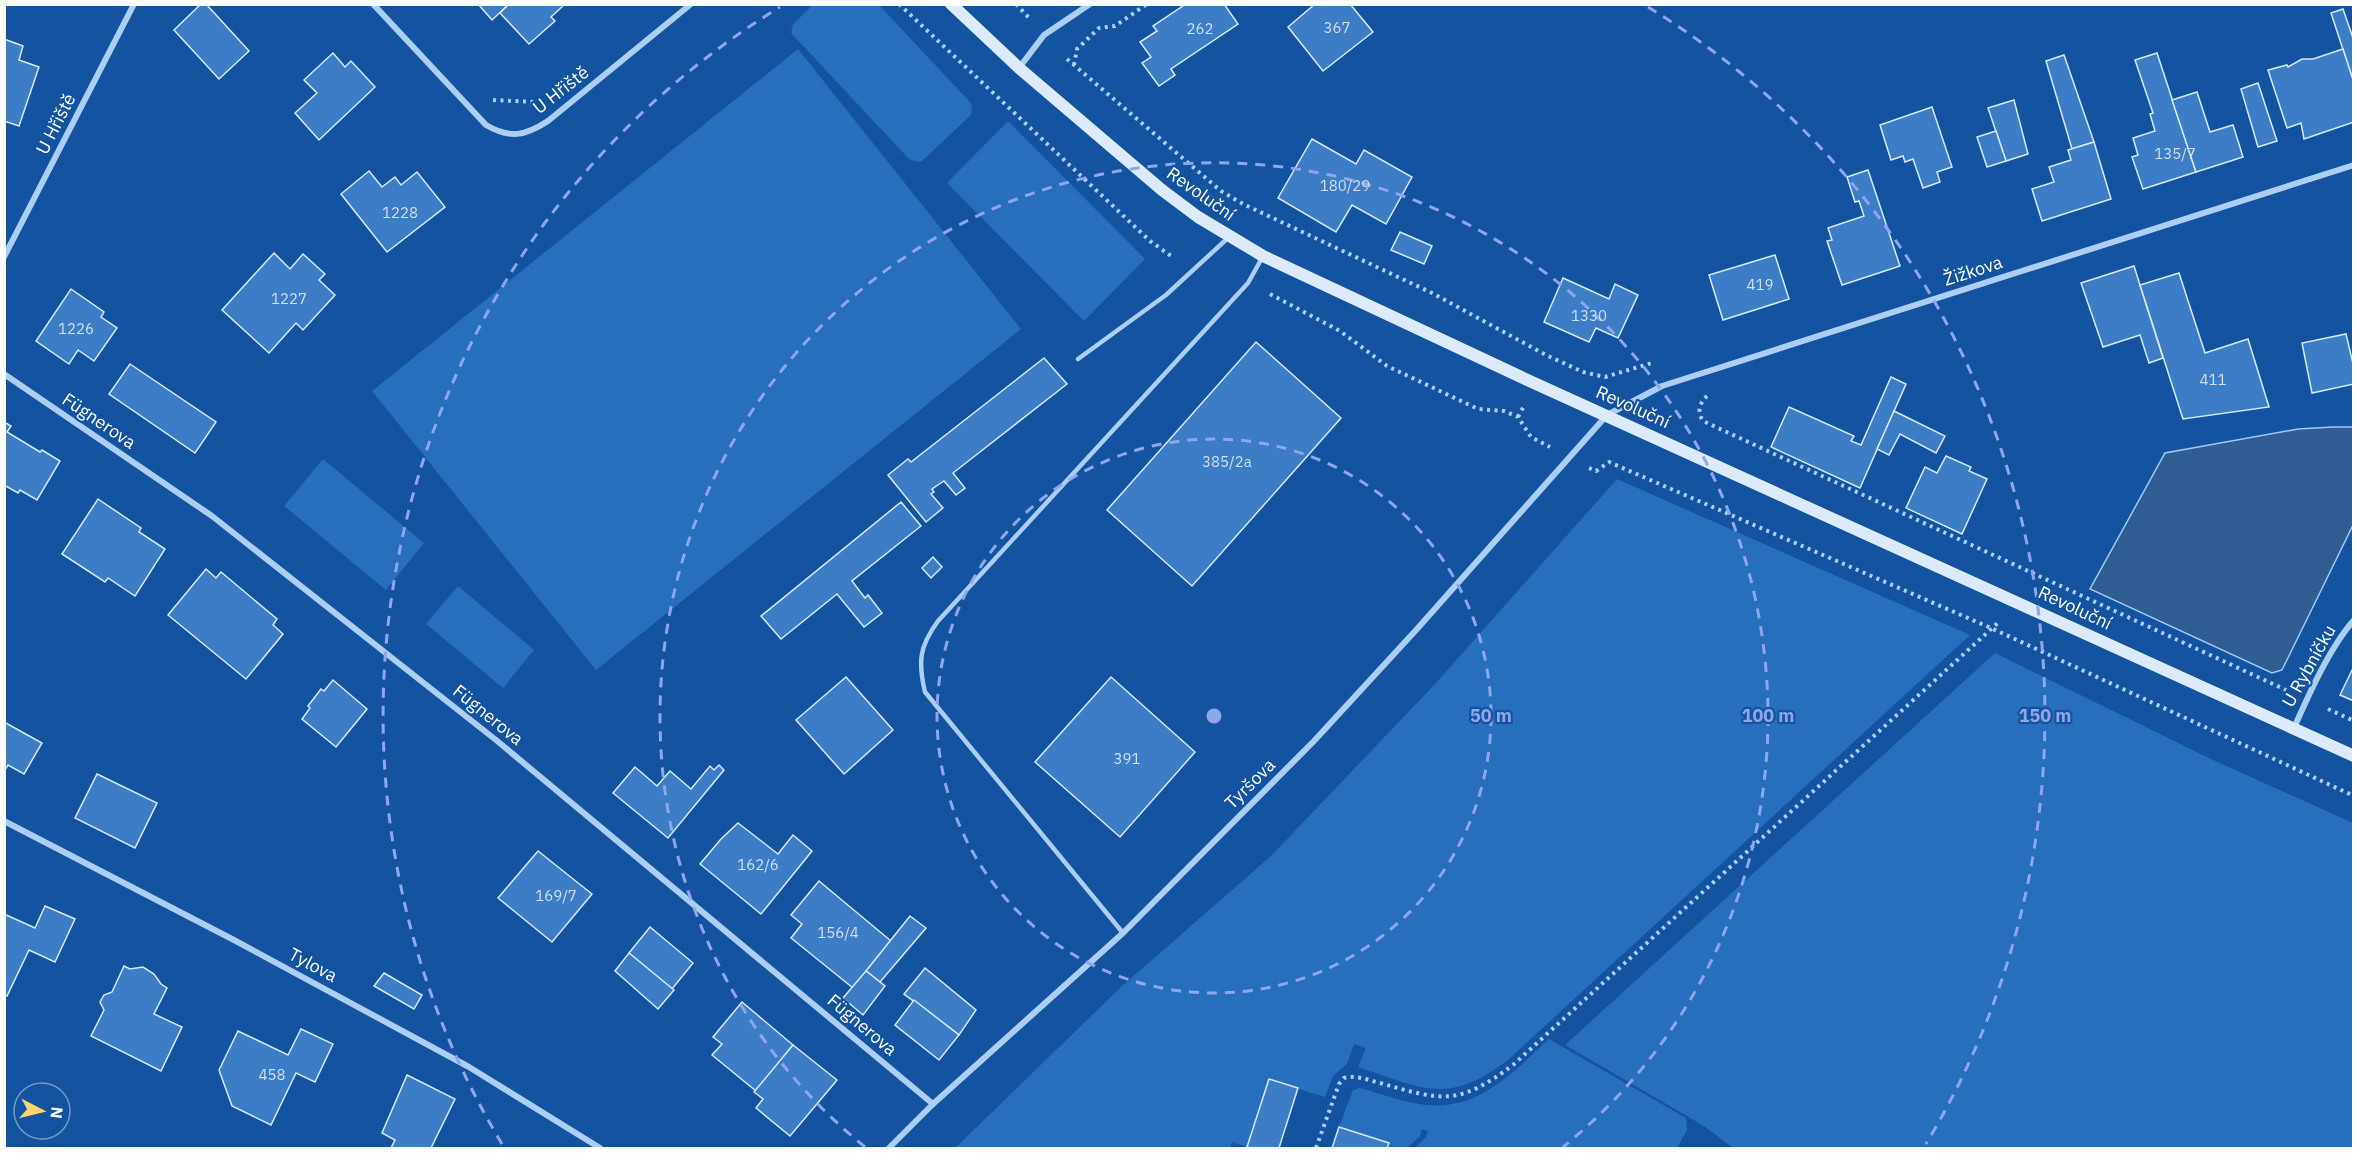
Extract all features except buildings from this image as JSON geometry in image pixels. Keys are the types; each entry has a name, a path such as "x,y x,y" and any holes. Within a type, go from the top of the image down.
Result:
{"street":[{"name":"U Hřiště","path":"4,257 134,4"},
{"name":"U Hřiště","path":"373,4 486,125 497,131 521,134 548,121 691,4"},
{"name":"Revoluční","path":"951,4 1019,68 1162,190 1229,237 1263,256 2354,756"},
{"path":"1019,68 1044,35 1090,4"},
{"name":"Žižkova","path":"1607,415 1662,386 2354,165"},
{"name":"Fügnerova","path":"4,374 230,530 496,740 933,1104"},
{"name":"Tyršova","path":"888,1149 933,1104 1123,933 1314,741 1607,415"},
{"name":"U Rybníčku","path":"2294,728 2306,699 2339,640 2354,620"},
{"name":"Tylova","path":"4,821 234,939 469,1066 600,1149"}],"lane":[{"path":"1078,359 1166,295 1229,237"},
{"path":"1123,933 925,692 920,673 920,656 926,637 938,621 1248,283 1263,256"}],"path":[{"path":"899,4 1150,241 1178,261"},
{"path":"1016,4 1031,21"},
{"path":"1074,65 1077,49 1099,28 1115,26 1147,4"},
{"path":"1067,58 1221,191 1243,204 1432,293 1546,355 1591,375 1605,377 1660,361"},
{"path":"490,100 537,102"},
{"path":"1270,294 1340,331 1387,366 1478,409 1504,411 1518,417 1531,437 1551,447"},
{"path":"1706,390 1708,395 1699,411 1701,419 1705,422 2288,691"},
{"path":"1518,417 1526,402"},
{"path":"1588,468 1596,471 1609,462 1991,628 2354,796"},
{"path":"1316,1149 1339,1084 1344,1078 1357,1077 1420,1095 1458,1096 1475,1091 1513,1065 1977,642"},
{"path":"2324,707 2354,721"}],"shaded area":[{"path":"813,5 879,5 970,102 971,115 922,161 909,159 791,33 793,24"},
{"path":"798,49 1021,329 596,670 372,391"},
{"path":"1008,121 1145,259 1084,321 947,183"},
{"path":"2353,427 2353,525 2282,670 2272,673 2090,589 2165,453 2298,429"},
{"path":"323,459 424,543 386,590 284,506"},
{"path":"1617,479 1970,635 1509,1059 1488,1074 1452,1088 1419,1087 1358,1067 1366,1048 1354,1044 1347,1064 1333,1076 1325,1097 1269,1080 1247,1147 1232,1142 1230,1148 955,1148 1121,987 1271,856 1435,684"},
{"path":"458,586 534,650 503,688 426,624"},
{"path":"1995,653 2211,759 2353,823 2353,1148 1733,1148 1704,1126 1565,1045"},
{"path":"1549,1039 1686,1118 1687,1130 1677,1148 1415,1148 1426,1137 1428,1131 1422,1129 1420,1136 1407,1148 1387,1148 1389,1143 1339,1127 1353,1090 1360,1088 1427,1105 1446,1105 1464,1101 1495,1086"}]}
